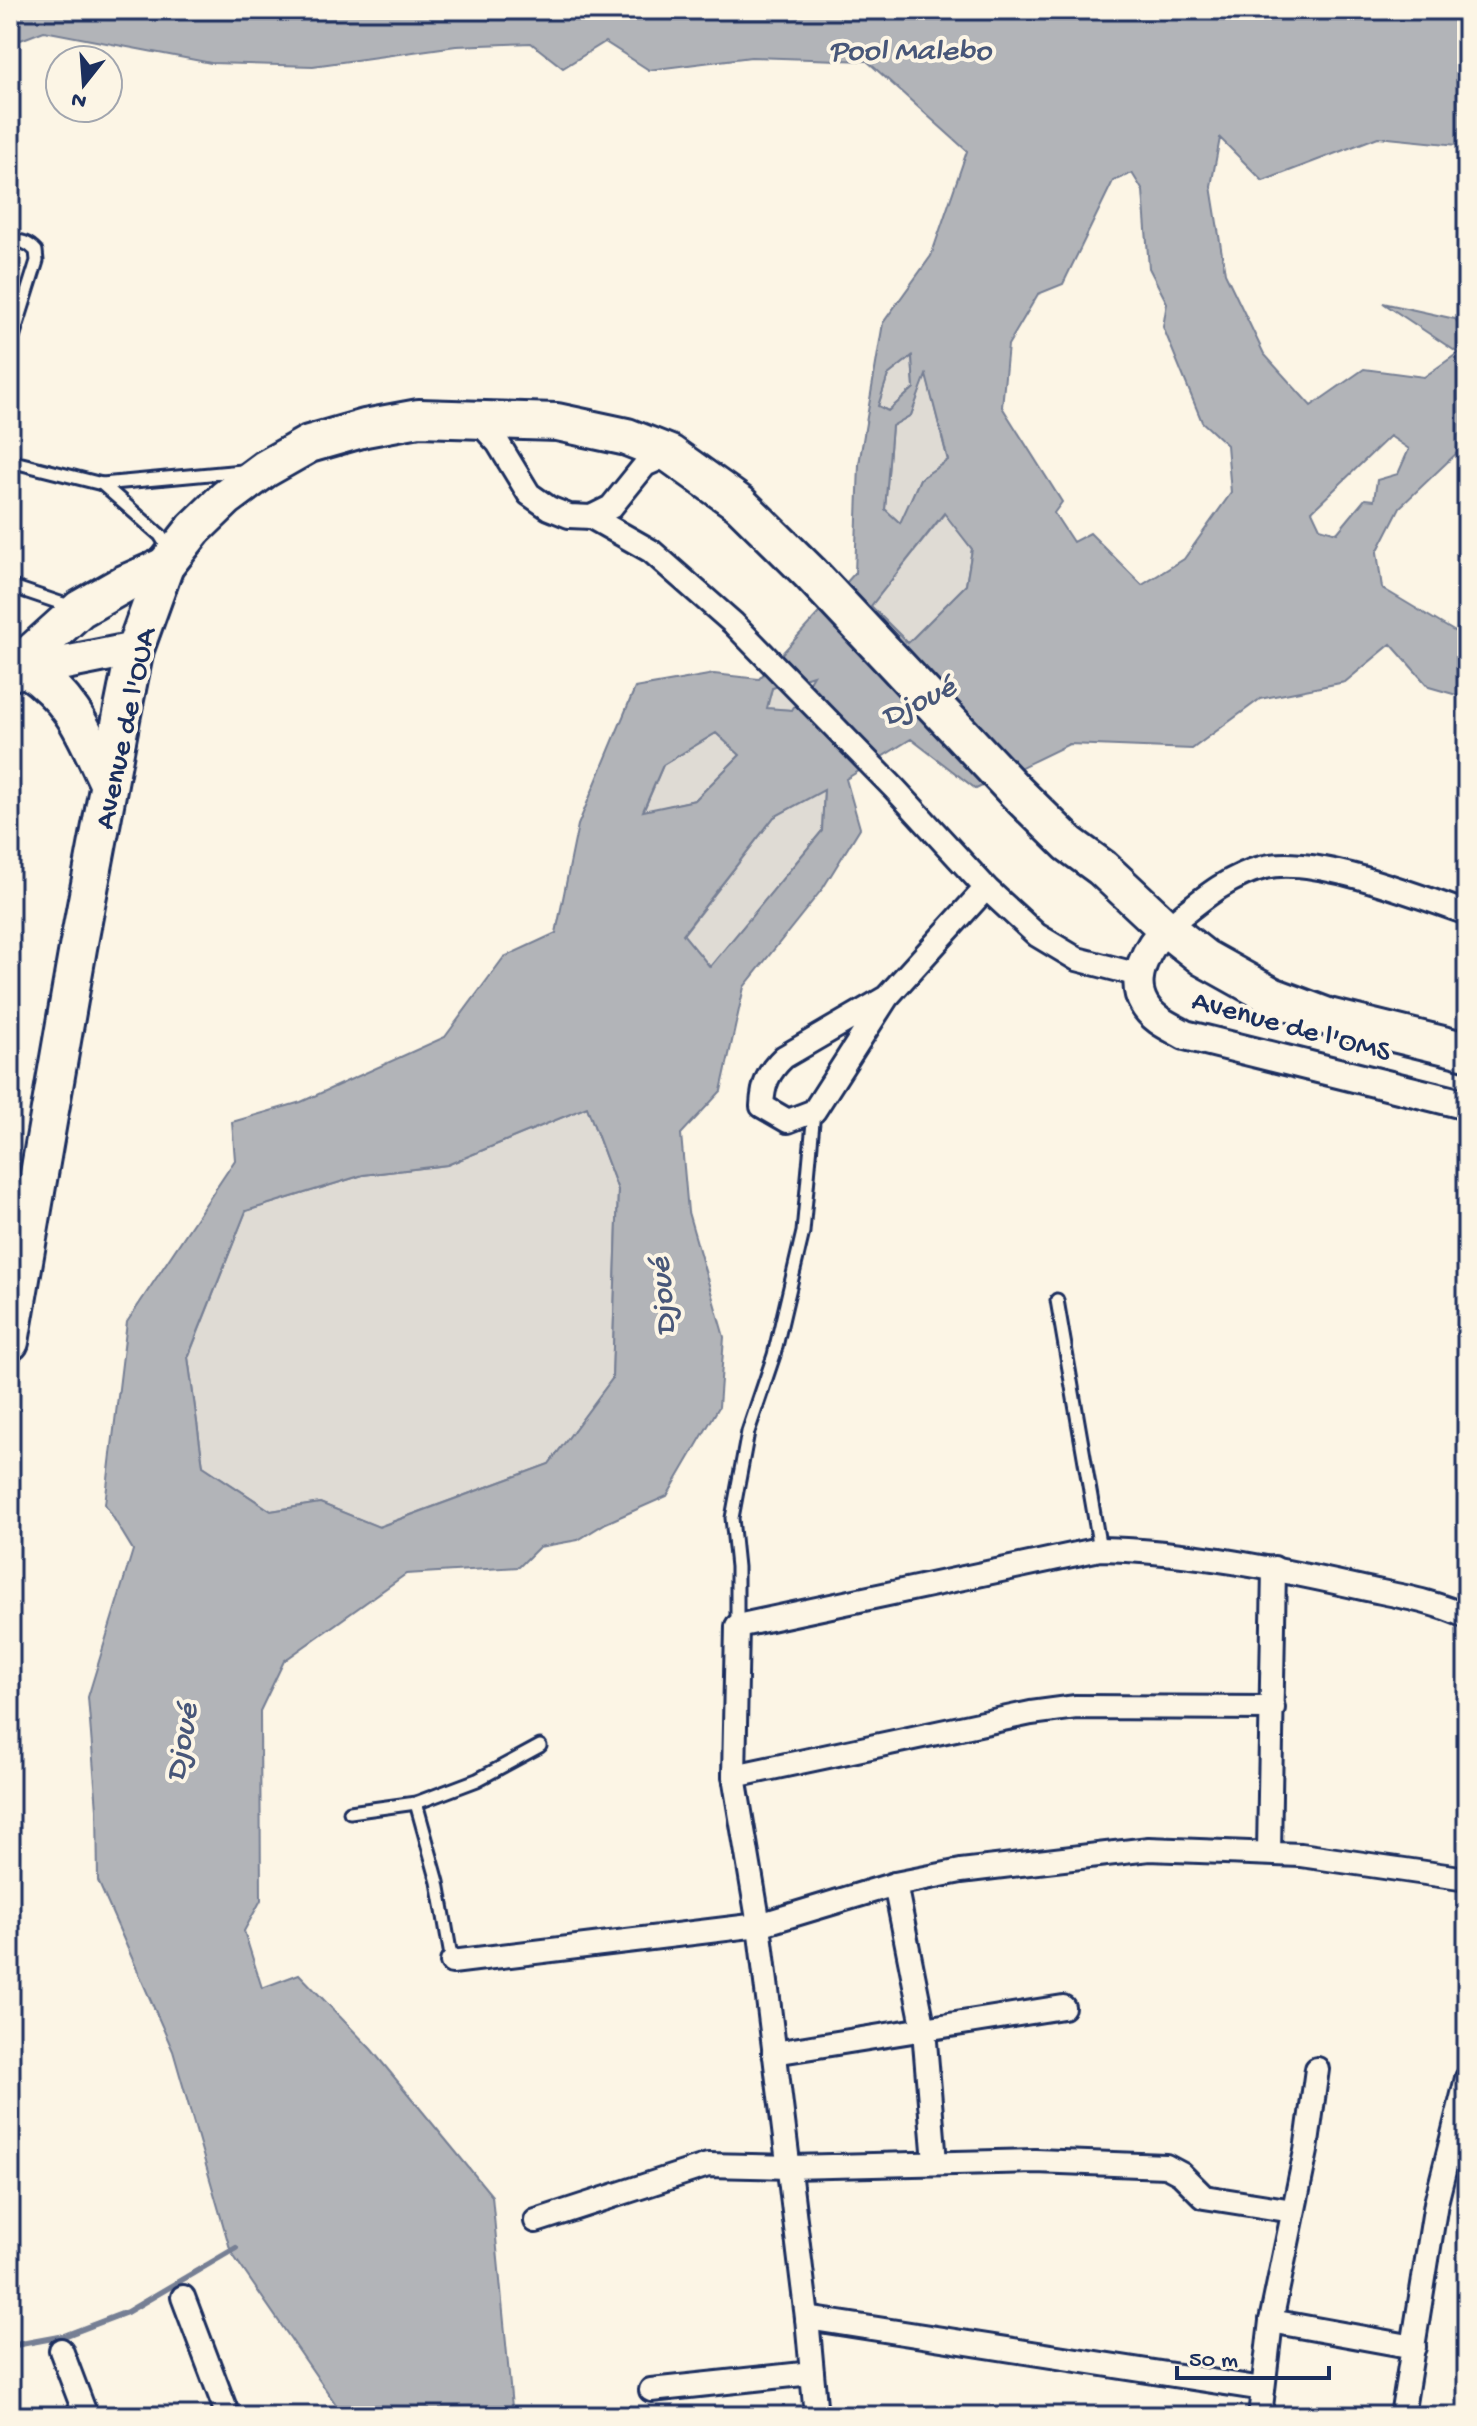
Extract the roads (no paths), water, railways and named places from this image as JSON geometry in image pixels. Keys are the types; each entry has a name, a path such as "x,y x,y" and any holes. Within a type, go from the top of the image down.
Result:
{"main road":[{"name":"Avenue de l'OUA","path":"10,1342 108,783 135,649 169,561 194,529 226,498 265,469 309,444 365,428 419,418 476,419 557,422 627,437 670,454 740,504 1069,844 1081,872 1159,934"},
{"path":"16,672 80,609 169,561"},
{"path":"16,672 135,649"},
{"path":"16,672 63,698 77,717 108,783"},
{"path":"1159,934 1272,996 1328,1017 1467,1051"},
{"path":"1159,934 1176,961 1239,1002 1272,1017 1324,1035 1467,1072"}],"street":[{"path":"476,419 498,443 529,494 549,508 569,516 591,517 651,551 733,623 895,789 986,888 1037,935 1077,959 1139,975 1159,934 1201,900 1232,881 1264,867 1298,864 1386,885 1467,913"},
{"path":"591,517 611,507 645,465 670,454"},
{"path":"887,997 784,1057 770,1070 763,1089 762,1106 788,1121 814,1111 887,997 986,888"},
{"name":"Avenue de l'OMS","path":"1139,975 1143,1004 1159,1021 1185,1035 1467,1105"},
{"path":"816,2416 790,2167 759,1925 734,1776 737,1626 1100,1549 1148,1550 1274,1568 1422,1601 1467,1617"},
{"path":"1269,1852 1274,1568"},
{"path":"734,1776 1031,1713 1076,1707 1273,1708"},
{"path":"452,1962 759,1925 895,1884 961,1871 1135,1850 1269,1852 1467,1879"},
{"path":"895,1884 924,2030 935,2162"},
{"path":"774,2053 1063,2007"},
{"path":"1260,2416 1271,2321 1311,2121 1317,2069"},
{"path":"1402,2416 1436,2203 1467,2078"},
{"path":"536,2221 708,2165 790,2167 935,2162 1035,2161 1166,2166 1181,2174 1204,2197 1293,2211"},
{"path":"183,2297 228,2416"},
{"path":"807,2318 1263,2389"},
{"path":"1271,2321 1414,2347"},
{"path":"61,2350 86,2416"},
{"path":"651,2390 812,2373"}],"lane":[{"path":"10,240 31,245 36,251 37,261 10,347"},
{"path":"10,461 102,484 265,469"},
{"path":"102,484 160,535 169,561"},
{"path":"10,586 80,609"},
{"path":"737,1626 737,1567 732,1518 748,1432 774,1355 803,1232 814,1111"},
{"path":"1057,1300 1100,1549"},
{"path":"350,1812 416,1803 477,1780 540,1746"},
{"path":"416,1803 438,1882 452,1962"}],"water":[{"path":"10,10 1467,10 1467,146 1378,137 1263,181 1220,138 1211,186 1225,273 1264,354 1311,406 1364,369 1424,377 1458,353 1383,303 1455,319 1467,334 1467,426 1459,451 1400,507 1377,552 1382,588 1467,639 1467,698 1429,687 1391,644 1345,682 1260,699 1192,749 1069,744 976,789 911,739 846,779 860,828 823,888 744,987 721,1091 681,1134 688,1212 724,1337 719,1407 667,1496 606,1523 578,1540 539,1547 519,1567 406,1574 284,1661 260,1711 261,1900 244,1931 262,1988 299,1974 371,2049 492,2196 512,2407 517,2416 344,2416 231,2252 173,2051 98,1881 97,1809 88,1697 133,1550 105,1504 127,1322 235,1160 232,1122 301,1102 445,1037 504,957 556,933 578,825 635,688 714,674 759,679 855,573 859,464 883,323 931,256 967,151 867,61 751,57 649,70 605,42 563,68 531,43 456,46 313,66 211,63 44,31 10,44","holes":["1132,173 1143,191 1149,268 1167,303 1163,327 1202,422 1227,445 1231,493 1184,559 1142,585 1090,533 1073,542 1054,513 1062,502 1002,407 1008,345 1038,294 1063,284 1113,181","912,356 914,388 888,411 878,406 888,375","926,375 948,460 920,479 900,523 885,509 892,426 911,415","1390,436 1409,449 1398,474 1377,480 1374,500 1365,499 1337,533 1320,528 1312,511","944,513 972,549 966,585 908,643 871,606","813,675 792,710 767,708 772,688","716,733 740,755 695,800 643,811 663,765","824,790 822,831 710,967 683,934 774,817","587,1107 618,1190 612,1379 549,1464 379,1527 320,1503 271,1511 203,1466 188,1357 246,1211 363,1175 447,1165"]}],"waterway":[{"path":"10,2346 64,2336 127,2312 236,2248"}],"water label":[{"name":"Pool Malebo","path":"910,48"},
{"name":"Djoué","path":"917,699"},
{"name":"Djoué","path":"660,1297"},
{"name":"Djoué","path":"179,1742"}]}
